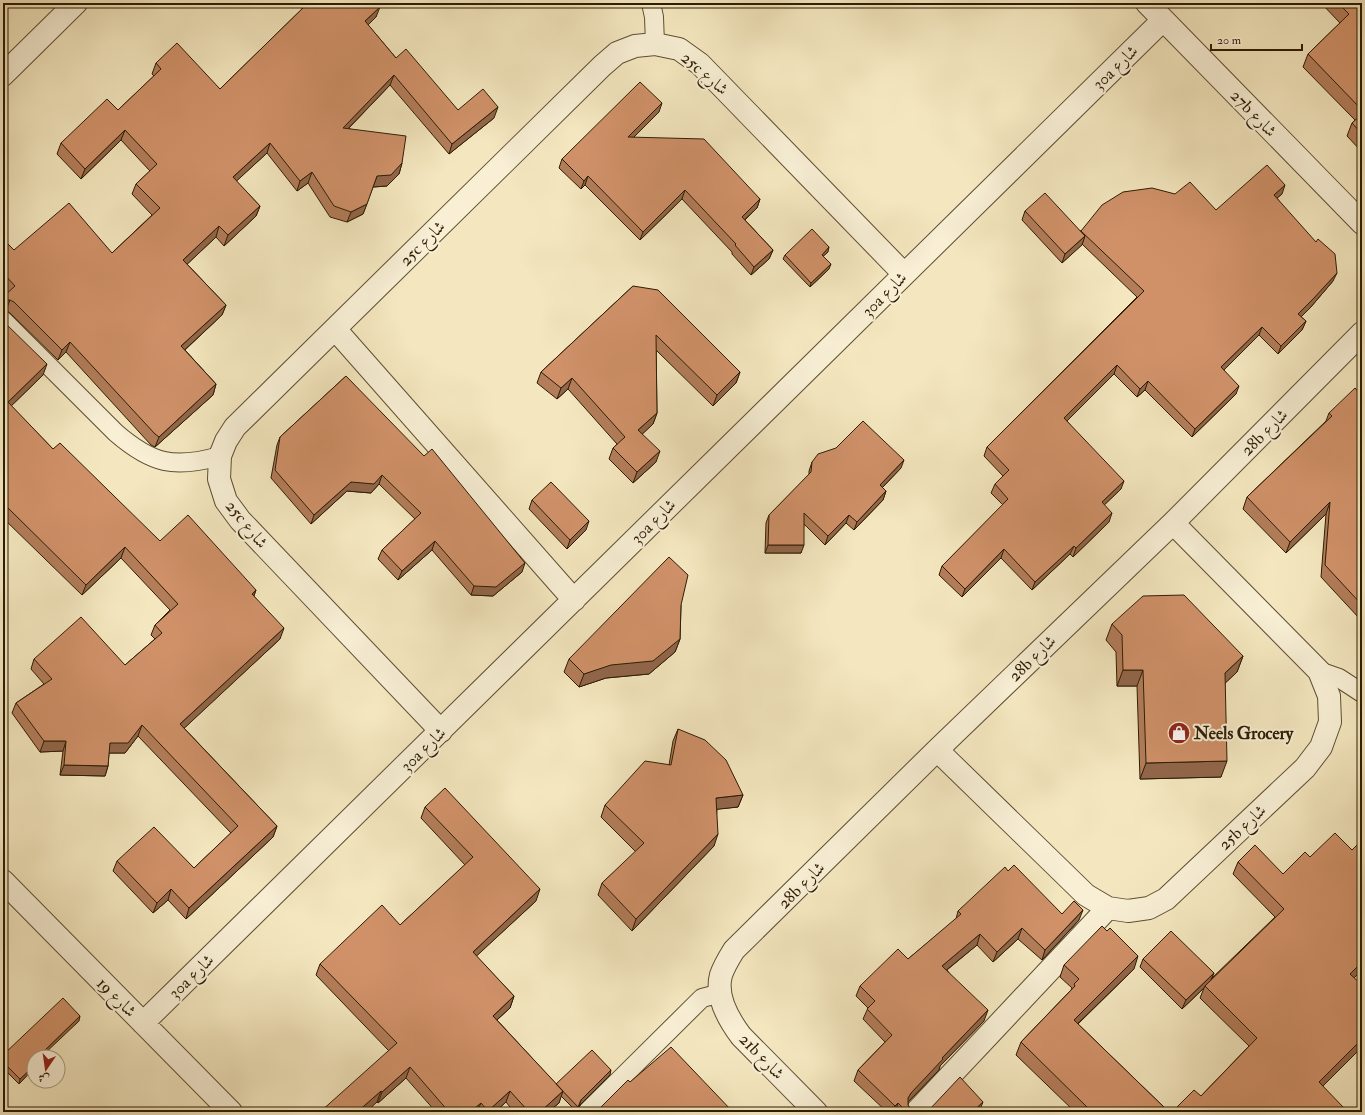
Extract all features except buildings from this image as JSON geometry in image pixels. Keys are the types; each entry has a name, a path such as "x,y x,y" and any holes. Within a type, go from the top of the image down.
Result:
{"street":[{"path":"3,75 76,3"},
{"name":"27b شارع","path":"1147,3 1362,223"},
{"name":"30a شارع","path":"143,1023 1163,20"},
{"name":"25c شارع","path":"441,731 240,520 226,502 219,479 220,456 226,441 235,427 334,329 602,66 617,53 635,46 655,44 680,49 700,64 904,274"},
{"path":"334,329 574,600"},
{"name":"28b شارع","path":"721,993 721,977 726,963 734,950 937,750 1173,523 1362,333"},
{"name":"25b شارع","path":"937,750 1086,895 1108,908 1128,911 1149,908 1166,899 1305,768 1321,747 1330,722 1329,696 1319,672 1173,523"},
{"name":"شارع 19","path":"3,882 231,1112"},
{"path":"916,1112 1108,908"},
{"name":"21b شارع","path":"721,993 725,1009 741,1036 816,1112"}],"lane":[{"path":"651,3 654,17 655,44"},
{"path":"3,320 116,433 133,448 153,458 176,463 198,462 220,456"},
{"path":"1319,672 1339,678 1362,692"},
{"path":"587,1112 702,998 721,993"}],"place":[{"name":"Neels Grocery","path":"1179,733"}]}
